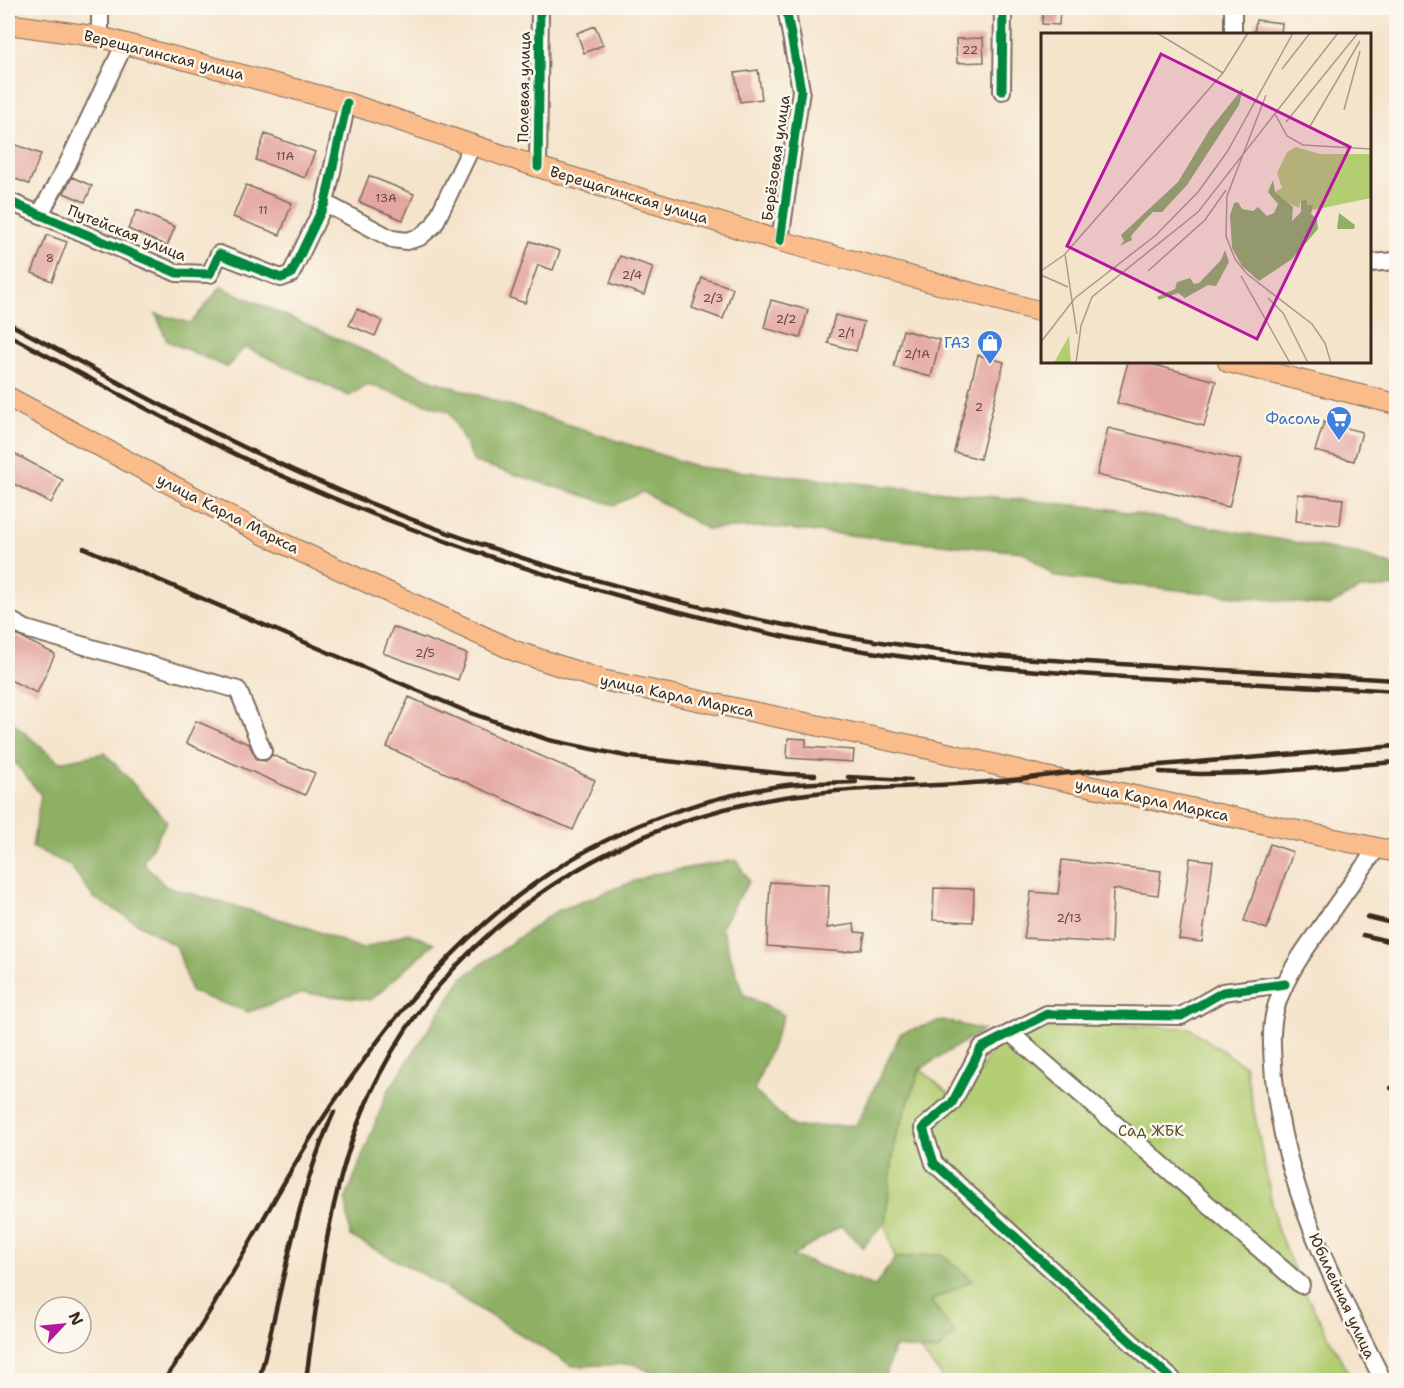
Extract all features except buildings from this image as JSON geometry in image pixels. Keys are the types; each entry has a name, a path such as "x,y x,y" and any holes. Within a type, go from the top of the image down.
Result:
{"main road":[{"name":"Верещагинская улица","path":"8,24 100,37 347,103 538,167 780,241 1041,312"},
{"path":"1232,363 1396,404"},
{"name":"улица Карла Маркса","path":"8,397 267,536 515,651 550,664 622,684 1387,850"}],"street":[{"path":"100,8 100,37"},
{"name":"Полевая улица","path":"538,167 540,8"},
{"name":"Берёзовая улица","path":"780,241 801,90 786,8"},
{"path":"1002,91 1003,8"},
{"path":"1233,8 1233,33"},
{"path":"40,214 68,165 125,43"},
{"name":"Путейская улица","path":"8,201 177,273 210,274 219,254 281,278 291,274 325,203 347,103"},
{"path":"325,203 392,239 407,241 420,237 434,225 473,144"},
{"path":"1371,263 1396,261"},
{"path":"8,619 26,629 238,690 263,751"},
{"name":"Юбилейная улица","path":"1383,1380 1332,1280 1313,1235 1285,1143 1276,1100 1272,1045 1277,1003 1285,984 1308,945 1387,850"},
{"path":"1173,1380 934,1163 924,1128 952,1103 981,1048 1047,1014 1181,1016 1223,992 1285,984"},
{"path":"1015,1037 1301,1286"}],"green space":[{"path":"221,287 428,379 698,467 1104,508 1360,554 1396,567 1396,587 1360,589 1329,606 1056,577 1023,552 767,527 707,529 643,492 614,505 474,462 450,412 368,384 349,396 245,347 227,367 167,341 156,314 191,323"},
{"path":"8,719 59,762 105,753 167,821 143,862 165,886 306,927 362,949 408,933 434,943 371,1000 303,993 248,1012 191,992 177,947 93,897 70,865 32,847 41,795 8,754"},
{"path":"736,860 749,881 721,927 743,994 784,1015 754,1091 794,1127 856,1125 901,1033 943,1020 983,1030 920,1069 895,1139 885,1223 863,1247 841,1226 792,1256 875,1286 895,1258 941,1254 973,1280 931,1301 955,1334 937,1351 894,1347 884,1380 667,1380 634,1364 572,1366 424,1275 350,1236 346,1198 388,1091 462,978 555,912 653,874"},
{"name":"Сад ЖБК","path":"1090,1024 1189,1028 1245,1066 1277,1229 1301,1285 1352,1380 945,1380 919,1349 937,1351 931,1301 972,1280 941,1254 895,1258 885,1223 895,1139 920,1069 960,1103 994,1048 1038,1026"}],"railway":[{"path":"8,323 197,424 313,479 386,510 461,537 538,563 616,585 773,623 954,652 1396,680"},
{"path":"8,335 211,442 324,494 412,529 501,560 684,613 822,644 965,664 1108,676 1396,691"},
{"path":"84,548 468,712 549,740 630,757 815,775"},
{"path":"306,1380 327,1237 344,1167 368,1099 397,1043 434,991 477,945 525,904 578,869 634,840 694,818 755,802 785,797 847,790 1000,781 1119,768 1396,746"},
{"path":"1160,772 1256,773 1396,762"},
{"path":"848,777 911,780"},
{"path":"164,1380 206,1318 324,1116 397,1016 440,967 486,923 534,884 587,850 644,823 706,802 773,787 804,783 856,782"},
{"path":"1367,917 1396,924"},
{"path":"1363,935 1396,943"},
{"path":"1391,1088 1396,1088"},
{"path":"259,1380 309,1177 334,1112"}],"cycle path":[{"path":"538,167 540,8"},
{"path":"780,241 801,90 786,8"},
{"path":"1002,91 1003,8"},
{"path":"8,201 177,273 210,274 219,254 281,278 291,274 325,203 347,103"},
{"path":"1173,1380 934,1163 923,1128 952,1103 981,1048 1047,1014 1181,1016 1223,992 1285,984"}],"place":[{"name":"ГАЗ","path":"990,366"},
{"name":"Фасоль","path":"1339,442"}]}
